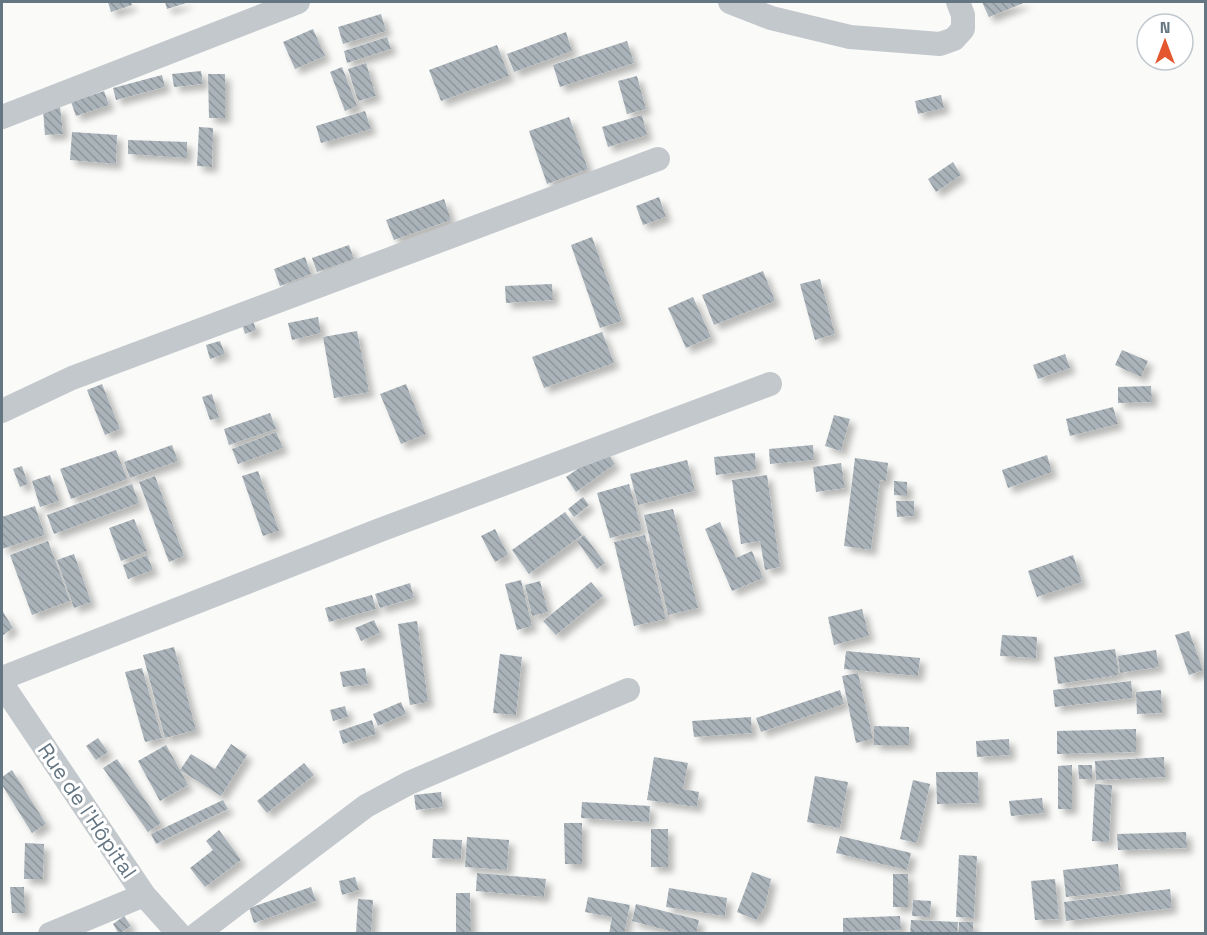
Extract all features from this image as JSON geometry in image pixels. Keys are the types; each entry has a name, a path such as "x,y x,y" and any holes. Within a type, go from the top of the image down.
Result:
{"street":[{"path":"2,117 298,2"},
{"path":"730,2 771,18 850,37 940,44 954,39 963,29 963,15 958,2"},
{"path":"2,411 72,378 658,159"},
{"path":"2,678 380,530 770,384"},
{"name":"Rue de l'Hôpital","path":"2,684 144,895 179,933"},
{"path":"197,933 366,806 409,783 628,690"},
{"path":"50,933 144,895"}],"building":[{"path":"108,2 131,2 132,5 111,12"},
{"path":"165,2 189,2 167,9"},
{"path":"982,2 1026,2 989,17"},
{"path":"381,14 386,31 343,44 338,27"},
{"path":"313,29 325,56 295,69 283,42"},
{"path":"566,32 572,51 514,72 507,54"},
{"path":"387,37 391,49 347,63 344,51"},
{"path":"627,41 634,63 560,87 553,65"},
{"path":"497,45 509,76 441,101 429,70"},
{"path":"366,63 376,96 358,101 348,69"},
{"path":"342,67 357,106 345,111 330,72"},
{"path":"201,71 203,84 174,87 172,74"},
{"path":"208,74 225,74 225,118 209,118"},
{"path":"162,75 165,87 116,100 113,88"},
{"path":"637,76 646,109 627,114 618,81"},
{"path":"104,91 109,105 76,116 71,102"},
{"path":"941,95 944,108 918,114 915,101"},
{"path":"60,107 63,134 45,135 43,109"},
{"path":"365,111 371,129 321,143 316,126"},
{"path":"642,115 647,135 608,147 602,127"},
{"path":"569,117 588,169 547,184 529,131"},
{"path":"199,127 213,128 212,167 197,166"},
{"path":"72,132 117,135 116,164 70,160"},
{"path":"128,140 187,142 187,158 128,154"},
{"path":"953,162 961,175 936,192 928,179"},
{"path":"659,197 666,217 643,225 636,206"},
{"path":"444,199 451,220 394,240 386,220"},
{"path":"592,237 622,321 600,328 571,245"},
{"path":"349,245 354,259 317,272 312,258"},
{"path":"305,257 311,274 280,286 274,269"},
{"path":"763,271 775,301 714,325 702,295"},
{"path":"820,279 835,334 815,340 800,284"},
{"path":"552,284 553,300 506,303 505,286"},
{"path":"693,297 711,337 686,348 668,308"},
{"path":"318,317 321,333 292,340 288,323"},
{"path":"253,320 256,330 245,334 242,324"},
{"path":"357,331 369,392 334,398 323,337"},
{"path":"602,332 614,363 544,388 532,357"},
{"path":"220,341 225,354 210,359 206,345"},
{"path":"1122,350 1148,361 1141,377 1115,365"},
{"path":"1065,354 1070,368 1038,379 1033,365"},
{"path":"102,384 120,429 105,435 87,390"},
{"path":"406,384 426,434 401,444 380,394"},
{"path":"1151,386 1152,402 1118,403 1118,387"},
{"path":"212,394 219,418 210,420 202,397"},
{"path":"1113,407 1118,424 1070,436 1066,419"},
{"path":"270,413 276,429 229,445 224,429"},
{"path":"834,415 850,419 841,451 825,446"},
{"path":"276,432 283,448 238,464 232,449"},
{"path":"172,445 178,461 130,478 124,462"},
{"path":"813,445 814,460 770,464 769,449"},
{"path":"116,450 127,479 71,499 60,469"},
{"path":"605,450 615,464 576,492 566,477"},
{"path":"755,453 756,470 716,475 714,457"},
{"path":"1047,455 1052,472 1008,488 1002,470"},
{"path":"855,458 888,463 886,481 880,480 871,550 844,546"},
{"path":"687,460 695,491 638,505 630,474"},
{"path":"841,463 845,488 816,492 813,467"},
{"path":"22,466 28,484 20,487 13,469"},
{"path":"258,471 279,531 263,536 242,476"},
{"path":"50,475 59,501 40,507 32,481"},
{"path":"767,475 780,567 765,570 760,541 741,544 732,480"},
{"path":"155,476 184,556 169,562 139,482"},
{"path":"894,481 907,482 907,496 894,495"},
{"path":"132,484 139,503 54,534 47,515"},
{"path":"629,484 642,530 610,538 597,493"},
{"path":"583,497 589,505 574,517 568,509"},
{"path":"896,501 914,501 914,516 897,517"},
{"path":"35,506 45,535 2,549 2,517"},
{"path":"673,509 698,608 668,615 644,515"},
{"path":"565,512 582,535 529,574 512,550"},
{"path":"134,519 147,551 121,561 109,528"},
{"path":"720,522 736,558 752,551 763,578 732,591 705,529"},
{"path":"495,529 508,555 495,562 481,536"},
{"path":"584,535 605,563 597,569 577,541"},
{"path":"645,535 666,619 634,626 614,542"},
{"path":"48,541 70,601 32,615 10,555"},
{"path":"74,554 91,602 74,608 57,560"},
{"path":"147,555 153,570 128,579 123,565"},
{"path":"1073,555 1082,582 1037,597 1028,571"},
{"path":"521,580 532,626 517,630 505,584"},
{"path":"540,581 548,612 532,616 525,585"},
{"path":"591,582 603,596 556,635 543,621"},
{"path":"410,583 414,598 380,608 375,594"},
{"path":"372,595 376,609 329,622 325,608"},
{"path":"862,609 869,636 834,645 828,617"},
{"path":"2,610 13,628 2,636"},
{"path":"374,620 380,633 361,641 355,628"},
{"path":"417,621 428,702 410,705 398,624"},
{"path":"1189,631 1203,670 1189,675 1175,635"},
{"path":"1002,635 1037,637 1036,658 1000,656"},
{"path":"174,647 196,730 165,738 143,655"},
{"path":"1115,649 1119,675 1058,684 1054,657"},
{"path":"1156,650 1159,667 1120,673 1118,656"},
{"path":"846,651 920,658 918,676 844,669"},
{"path":"500,654 522,657 516,715 493,713"},
{"path":"142,668 162,738 145,742 125,672"},
{"path":"365,668 368,684 343,687 340,672"},
{"path":"858,673 873,739 856,743 842,676"},
{"path":"1131,681 1133,698 1055,707 1053,690"},
{"path":"840,690 844,704 761,732 756,718"},
{"path":"1161,690 1162,713 1137,714 1136,692"},
{"path":"401,702 406,714 378,726 373,714"},
{"path":"345,706 348,717 333,721 330,710"},
{"path":"751,717 752,733 694,737 692,721"},
{"path":"372,720 376,734 343,744 339,731"},
{"path":"874,726 909,727 909,745 874,745"},
{"path":"1136,729 1136,752 1057,754 1057,731"},
{"path":"98,738 108,752 96,760 86,746"},
{"path":"1009,739 1010,755 977,757 976,741"},
{"path":"231,744 247,755 221,796 180,770 191,754 215,769"},
{"path":"166,745 188,785 160,801 138,761"},
{"path":"654,757 688,763 683,789 699,792 697,807 647,800"},
{"path":"1164,757 1165,777 1096,780 1095,761"},
{"path":"117,759 161,823 148,832 103,768"},
{"path":"304,763 314,775 267,813 257,801"},
{"path":"1072,765 1072,809 1058,809 1058,766"},
{"path":"1078,765 1092,765 1092,779 1079,779"},
{"path":"12,770 46,824 32,833 2,785 2,777"},
{"path":"936,772 978,772 979,803 937,804"},
{"path":"815,776 848,782 840,828 807,822"},
{"path":"913,780 930,784 917,843 900,839"},
{"path":"1095,784 1112,785 1109,842 1092,841"},
{"path":"441,792 443,807 416,810 414,795"},
{"path":"1042,798 1044,813 1011,816 1009,801"},
{"path":"223,800 228,809 156,844 151,834"},
{"path":"582,802 650,806 649,822 581,818"},
{"path":"564,823 582,823 582,864 565,864"},
{"path":"651,829 668,829 668,867 651,867"},
{"path":"219,830 241,860 205,887 190,868 213,850 206,841"},
{"path":"1186,832 1187,848 1118,850 1117,834"},
{"path":"840,836 911,853 907,870 836,853"},
{"path":"467,837 509,840 507,870 465,867"},
{"path":"433,839 462,840 461,859 432,858"},
{"path":"25,843 44,844 43,879 24,879"},
{"path":"959,855 977,856 974,918 956,917"},
{"path":"1118,864 1121,891 1066,897 1063,870"},
{"path":"752,872 771,879 765,907 756,920 737,912"},
{"path":"477,873 546,879 544,897 476,891"},
{"path":"893,874 908,874 908,907 893,907"},
{"path":"355,877 359,890 342,895 339,881"},
{"path":"1055,879 1059,919 1035,920 1031,881"},
{"path":"10,887 24,887 25,913 12,913"},
{"path":"311,887 316,901 254,923 249,908"},
{"path":"669,888 727,898 725,916 666,907"},
{"path":"1170,889 1172,908 1066,921 1064,902"},
{"path":"456,893 470,893 471,934 456,934"},
{"path":"588,897 630,905 624,934 609,934 612,917 585,912"},
{"path":"358,899 373,900 371,934 356,934"},
{"path":"913,900 931,901 930,917 912,916"},
{"path":"636,904 699,920 696,934 681,934 632,921"},
{"path":"124,916 131,926 119,934 113,924"},
{"path":"900,916 901,930 843,932 843,918"},
{"path":"911,920 958,922 957,934 910,934"},
{"path":"959,922 973,922 973,934 959,934"}]}
